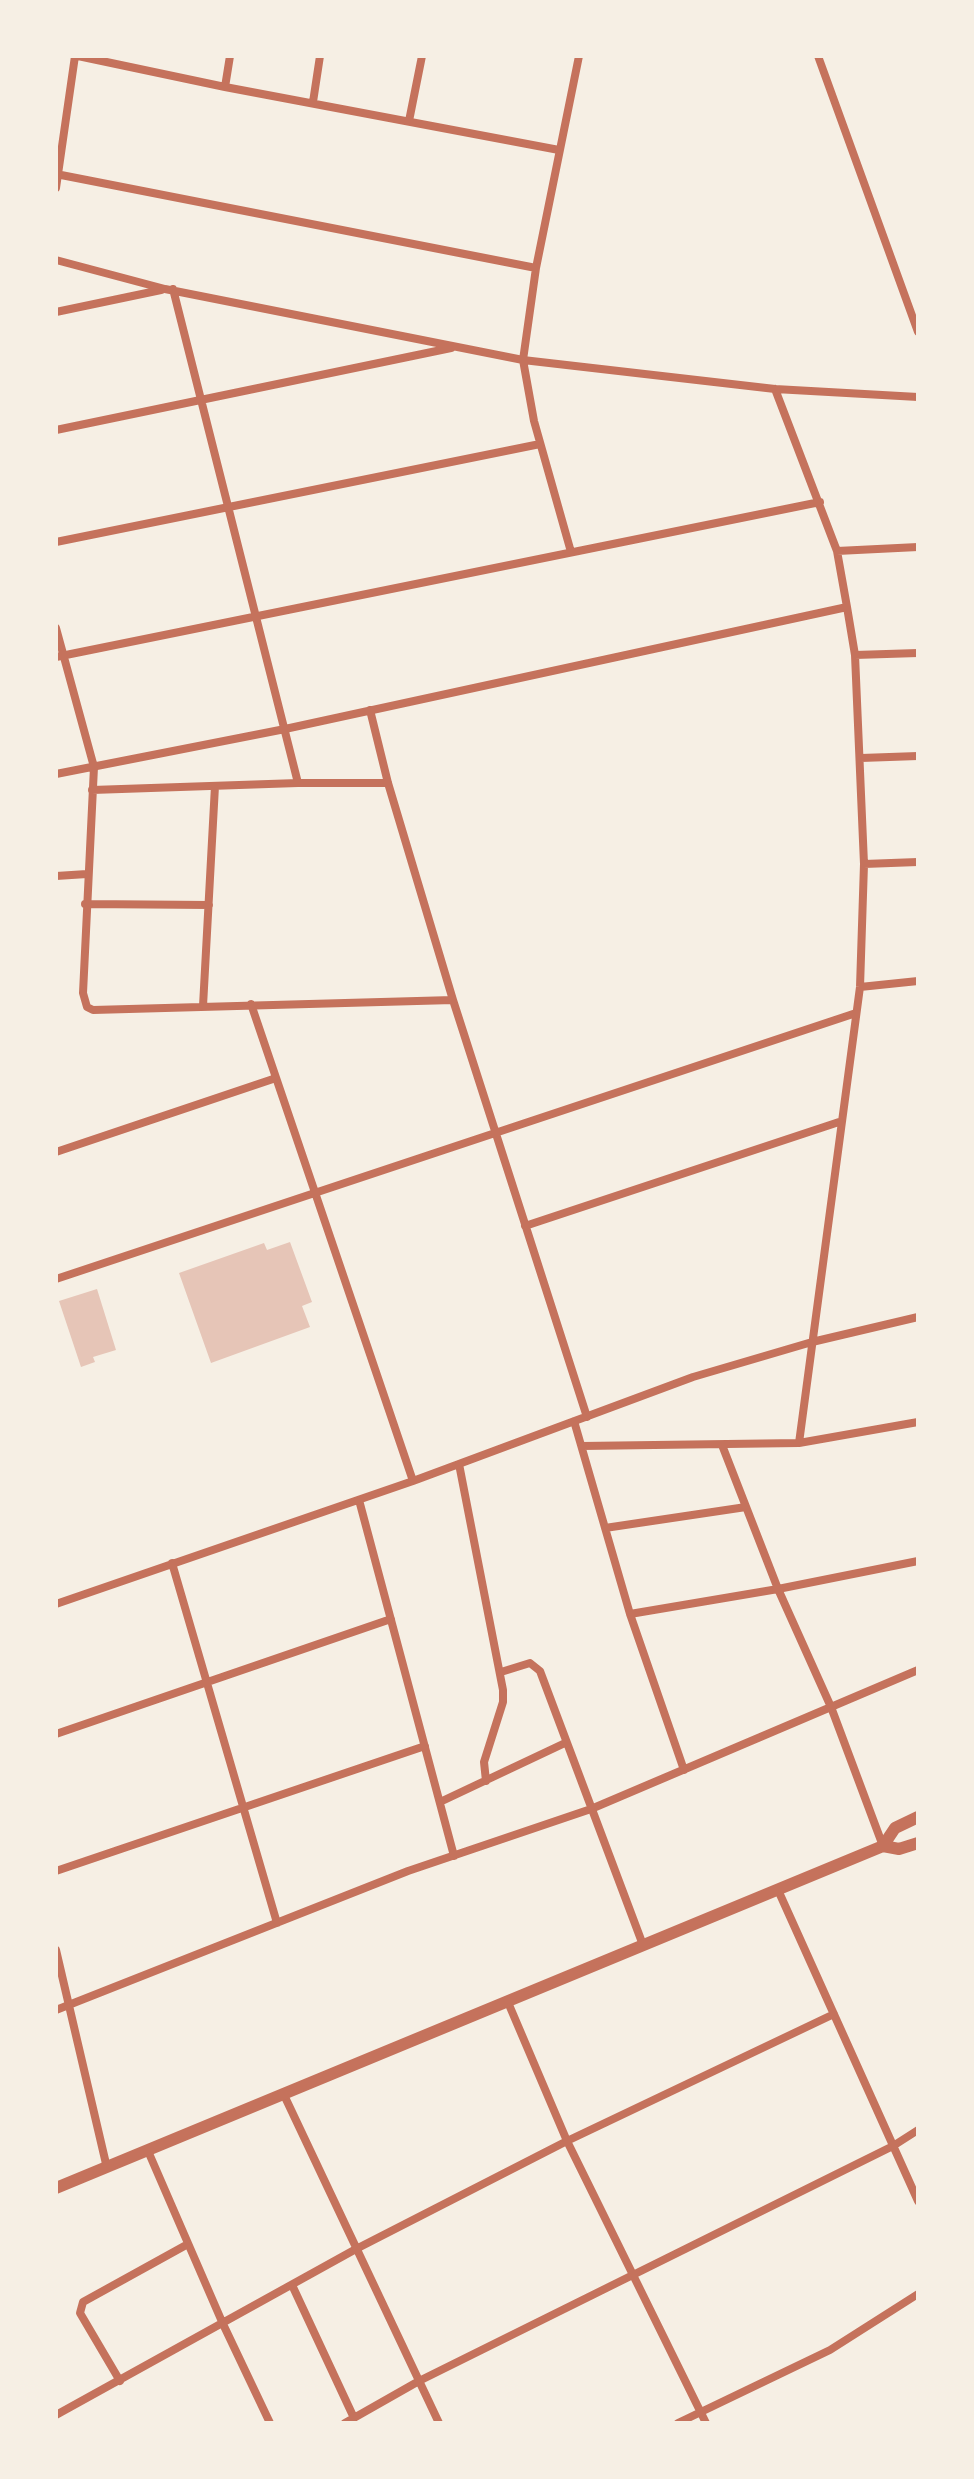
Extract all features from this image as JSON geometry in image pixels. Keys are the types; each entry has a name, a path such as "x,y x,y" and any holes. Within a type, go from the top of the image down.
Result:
{"street":[{"path":"56,188 76,56 559,150"},
{"path":"225,87 230,56"},
{"path":"313,102 320,56"},
{"path":"409,121 422,56"},
{"path":"571,552 540,444 523,360 536,268 579,56"},
{"path":"818,56 918,332"},
{"path":"57,174 536,268"},
{"path":"56,260 169,289 523,360 775,389 918,397"},
{"path":"56,312 169,289"},
{"path":"169,289 201,401 298,783"},
{"path":"56,430 456,347"},
{"path":"775,389 837,551 855,655 864,864 860,987 799,1443"},
{"path":"56,542 540,444"},
{"path":"60,657 820,502"},
{"path":"837,551 918,547"},
{"path":"56,774 285,729 847,607"},
{"path":"56,628 60,657 94,767 85,904 83,1001 87,1007 93,1010 453,1000"},
{"path":"855,655 918,653"},
{"path":"370,710 388,783 453,1000 587,1417"},
{"path":"861,758 918,756"},
{"path":"92,790 388,783"},
{"path":"203,1006 215,786"},
{"path":"864,864 918,862"},
{"path":"56,876 87,874"},
{"path":"85,904 209,905"},
{"path":"860,987 918,981"},
{"path":"251,1004 413,1481"},
{"path":"56,1279 856,1013"},
{"path":"56,1152 276,1078"},
{"path":"525,1226 842,1121"},
{"path":"56,1604 413,1481 693,1377 812,1342 918,1317"},
{"path":"574,1421 630,1614 684,1770"},
{"path":"582,1446 799,1443 918,1422"},
{"path":"722,1445 778,1589 831,1707 883,1846"},
{"path":"459,1464 501,1672 503,1702 484,1762 486,1781"},
{"path":"359,1500 454,1856"},
{"path":"605,1528 746,1507"},
{"path":"630,1614 918,1561"},
{"path":"172,1563 277,1923"},
{"path":"56,1734 391,1619"},
{"path":"501,1672 530,1663 535,1665 543,1679 643,1945"},
{"path":"56,2010 454,1856 591,1809 918,1670"},
{"path":"440,1802 565,1743"},
{"path":"56,1871 425,1746"},
{"path":"883,1846 895,1828 918,1817"},
{"path":"56,2188 883,1846 899,1849 917,1847"},
{"path":"778,1890 918,2201"},
{"path":"56,1950 107,2168"},
{"path":"507,2000 567,2141 706,2423"},
{"path":"56,2415 356,2249 567,2141 834,2014"},
{"path":"284,2095 439,2423"},
{"path":"292,2285 350,2420 419,2381 893,2146 918,2130"},
{"path":"148,2151 270,2423"},
{"path":"120,2381 80,2313 83,2302 188,2244"},
{"path":"678,2423 830,2350 918,2294"}],"building":[{"path":"290,1242 312,1302 302,1306 310,1327 211,1363 179,1273 264,1243 267,1250"},
{"path":"97,1289 116,1350 93,1357 95,1362 81,1367 59,1301"}]}
